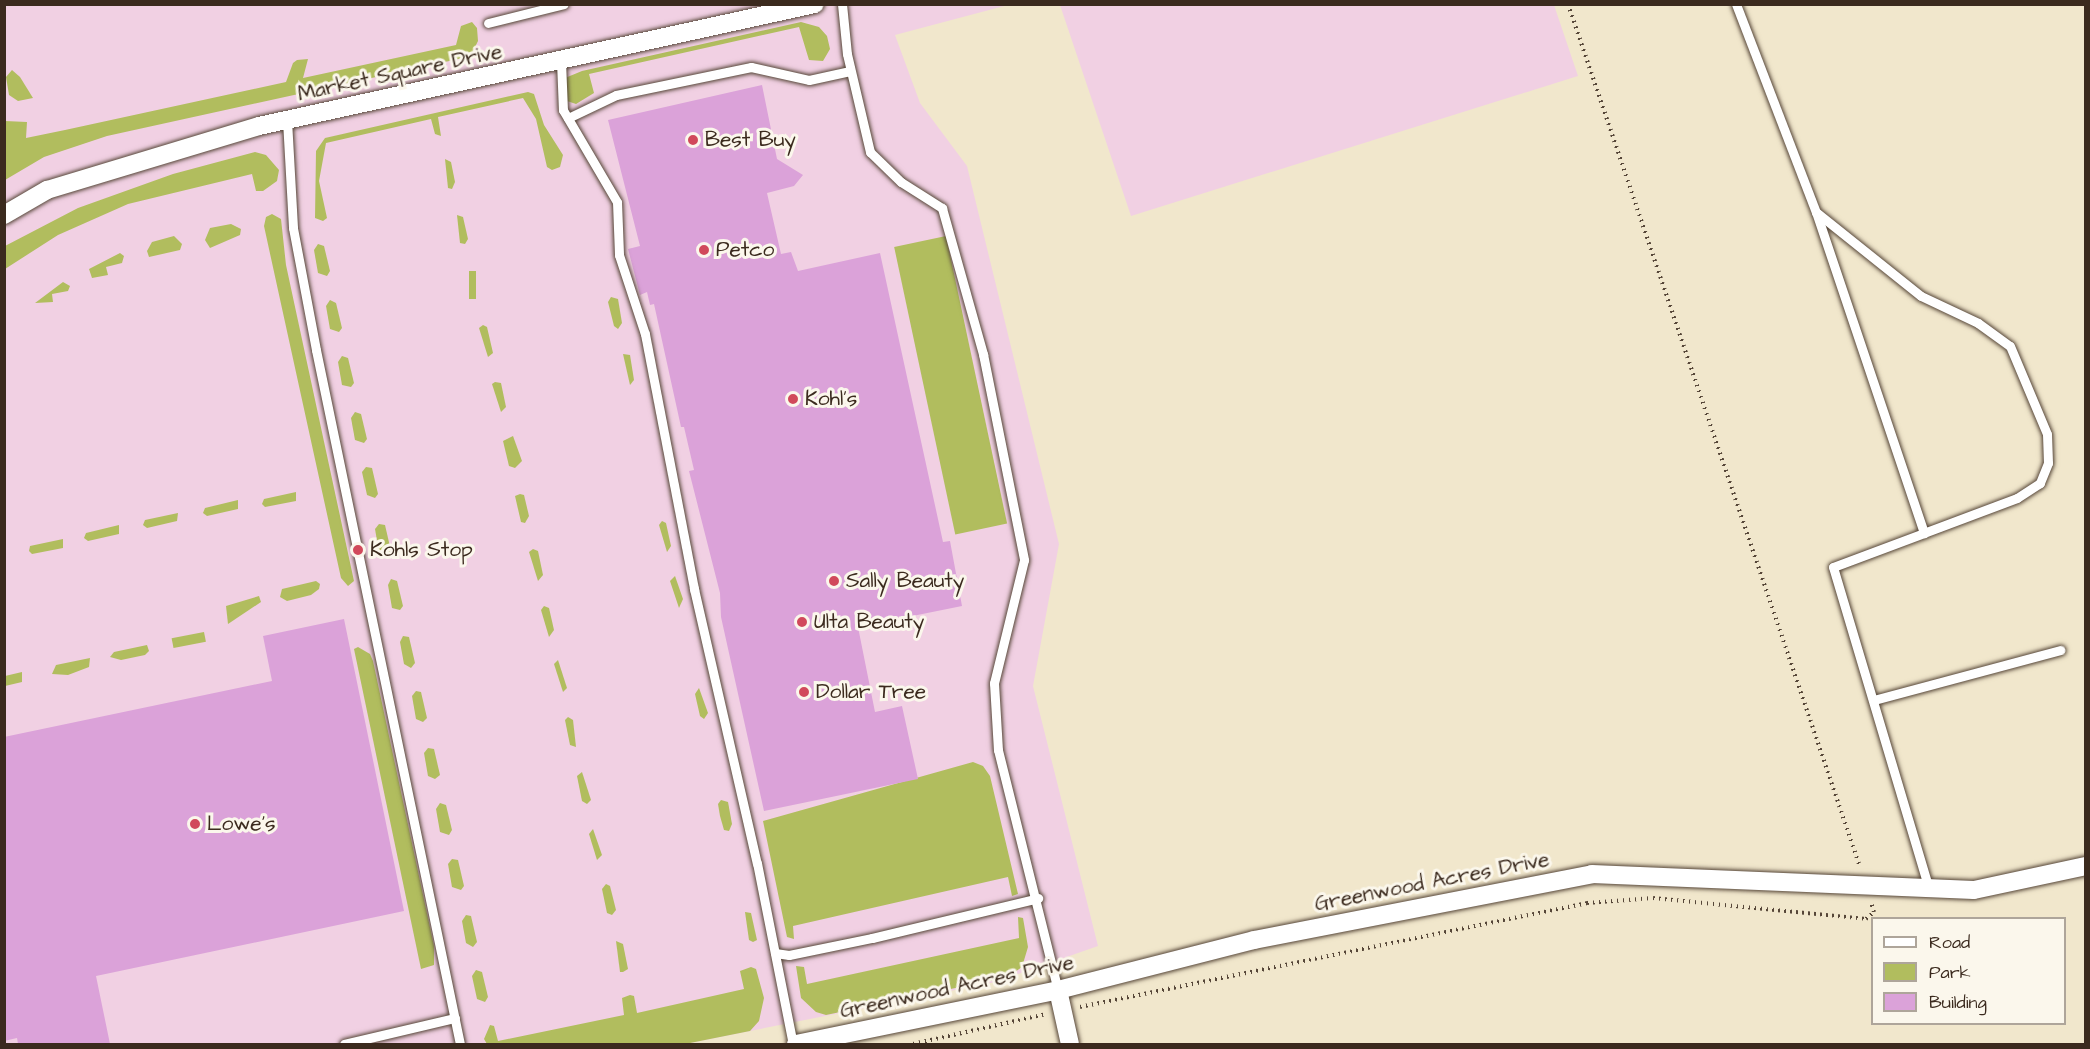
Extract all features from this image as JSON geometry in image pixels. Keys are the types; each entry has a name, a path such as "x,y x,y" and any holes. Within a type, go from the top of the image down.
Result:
{"street":[{"name":"Market Square Drive","path":"4,215 47,190 287,120 815,4"},
{"name":"Greenwood Acres Drive","path":"795,1044 1058,990 1254,940 1592,874 1974,891 2085,866"},
{"path":"1058,990 1070,1044"}],"lane":[{"path":"488,23 564,4"},
{"path":"843,4 850,71 870,152 902,182 942,208 983,354 1024,560 994,683 998,750 1038,898 1058,990"},
{"path":"1736,4 1816,212 1924,533"},
{"path":"561,61 560,88 568,118 618,202 619,255 645,334 694,589 795,1044"},
{"path":"568,118 616,95 751,67 809,80 850,71"},
{"path":"287,120 294,228 316,350 460,1044"},
{"path":"1816,212 1921,296 1978,323 2010,346 2047,434 2048,463 2040,483 2017,498 1833,567 1929,890"},
{"path":"1874,700 2061,650"},
{"path":"775,953 789,955 872,938 1038,898"},
{"path":"344,1044 455,1018"}],"path":[{"path":"1568,4 1862,870"},
{"path":"1100,1003 1587,903 1653,898 1866,919 1874,912"},
{"path":"913,1044 1021,1020"}],"shaded area":[{"path":"5,5 1008,5 895,35 920,103 967,166 1059,544 1033,686 1098,946 995,982 685,1044 5,1044"},
{"path":"1060,5 1554,5 1578,76 1131,216"}],"green space":[{"path":"472,22 477,28 478,41 472,53 463,58 107,136 44,157 5,180 5,121 27,122 26,138 65,130 286,82 293,63 297,60 308,59 303,78 456,45 461,26"},
{"path":"801,22 819,27 827,36 830,49 823,61 809,60 799,27 589,74 594,93 576,104 567,101 565,78 582,71"},
{"path":"12,70 20,77 33,98 18,101 9,95 6,77"},
{"path":"528,92 534,94 544,125 563,155 560,167 552,170 547,167 536,119 523,98 438,117 441,136 435,134 431,119 326,143 319,181 327,218 323,221 315,218 316,151 325,138"},
{"path":"255,152 266,155 279,170 277,181 263,191 256,191 252,174 128,204 58,235 5,269 5,246 78,208 173,174"},
{"path":"445,159 451,162 455,182 452,189 448,188"},
{"path":"272,214 281,219 286,265 354,581 348,586 341,578 264,226 266,217"},
{"path":"457,215 463,217 468,239 465,244 460,243"},
{"path":"231,224 241,229 240,235 210,248 205,240 210,228"},
{"path":"174,236 182,244 180,250 149,257 147,251 152,242"},
{"path":"946,236 1007,524 955,535 894,247"},
{"path":"318,244 324,246 330,271 327,276 318,273 314,250"},
{"path":"120,253 124,256 122,263 106,267 108,275 92,278 89,269"},
{"path":"469,271 476,271 476,299 469,299"},
{"path":"63,282 70,286 68,291 52,294 53,302 35,303"},
{"path":"611,297 618,299 622,323 618,329 614,326 608,302"},
{"path":"330,300 336,303 342,328 339,332 330,329 326,306"},
{"path":"483,325 487,327 493,353 488,357 479,328"},
{"path":"623,354 630,355 634,380 630,385"},
{"path":"342,356 348,358 354,383 351,387 342,385 338,362"},
{"path":"501,383 506,407 501,412 492,384"},
{"path":"355,412 361,414 367,439 364,443 355,440 351,418"},
{"path":"513,436 522,461 515,468 509,466 503,441"},
{"path":"366,467 372,468 378,494 375,498 367,495 362,472"},
{"path":"296,492 296,501 265,507 262,504 264,499"},
{"path":"524,495 529,516 525,523 521,522 515,496"},
{"path":"238,500 238,509 207,516 203,513 205,508"},
{"path":"178,513 177,521 147,528 143,525 145,520"},
{"path":"662,521 666,523 671,546 667,552 659,525"},
{"path":"379,524 385,525 391,551 388,555 379,552 375,529"},
{"path":"119,525 119,534 88,541 84,538 86,533"},
{"path":"63,539 63,548 32,554 29,551 30,546"},
{"path":"533,549 538,551 543,575 538,581 529,552"},
{"path":"675,576 683,599 679,608 670,581"},
{"path":"391,579 397,581 403,606 400,610 392,608 388,585"},
{"path":"316,581 320,584 319,589 311,595 287,601 280,597 282,589"},
{"path":"259,596 261,602 228,624 226,606"},
{"path":"544,606 549,608 554,630 549,637 541,610"},
{"path":"204,632 206,642 174,648 172,638"},
{"path":"403,636 409,637 415,663 411,668 404,664 400,642"},
{"path":"147,645 149,651 145,655 121,660 110,657 114,652"},
{"path":"358,647 370,654 373,661 434,946 434,965 421,969 354,649"},
{"path":"90,658 89,667 68,675 52,674 56,665"},
{"path":"558,660 567,688 563,692 554,664"},
{"path":"22,672 22,682 5,686 5,676"},
{"path":"699,688 708,713 704,719 700,716 695,694"},
{"path":"416,691 421,692 427,718 423,722 416,719 412,696"},
{"path":"568,717 573,720 576,747 570,745 565,720"},
{"path":"428,748 434,749 440,775 435,779 428,776 424,753"},
{"path":"973,762 983,766 990,776 1018,894 1012,896 1008,877 793,926 794,939 787,937 763,821"},
{"path":"582,772 591,800 587,804 582,801 577,776"},
{"path":"721,800 728,802 732,824 729,831 724,830 720,816 718,804"},
{"path":"440,803 446,805 452,830 449,835 440,832 436,809"},
{"path":"593,829 602,855 597,860 589,834"},
{"path":"452,859 458,860 464,886 461,890 452,887 448,864"},
{"path":"606,884 610,886 616,910 612,915 607,913 602,889"},
{"path":"745,912 751,913 757,940 753,942 749,940"},
{"path":"466,915 471,916 477,942 473,947 466,943 462,921"},
{"path":"1018,917 1023,918 1028,947 1022,967 1008,977 826,1015 816,1012 801,998 796,966 804,967 807,984 1019,938"},
{"path":"616,941 623,944 628,969 623,972 620,972"},
{"path":"751,967 756,969 764,998 759,1021 750,1031 685,1044 487,1044 484,1039 490,1025 494,1026 498,1041 624,1015 622,998 630,995 634,996 637,1013 744,989 740,971"},
{"path":"476,970 482,972 488,997 485,1002 477,999 472,976"}],"building":[{"path":"762,85 777,159 803,175 794,186 767,193 781,254 791,252 798,271 880,253 943,542 950,541 962,606 858,627 875,712 902,706 918,779 764,811 721,617 720,593 689,471 694,470 684,427 681,427 654,304 650,305 647,292 640,295 628,249 640,246 608,120"},
{"name":"Lowe's","path":"344,619 404,911 96,976 110,1044 18,1044 17,1038 4,1041 4,737 272,681 263,636"}],"place":[{"name":"Best Buy","path":"693,140"},
{"name":"Petco","path":"704,250"},
{"name":"Kohl's","path":"793,399"},
{"name":"Kohls Stop","path":"358,550"},
{"name":"Sally Beauty","path":"834,581"},
{"name":"Ulta Beauty","path":"802,622"},
{"name":"Dollar Tree","path":"804,692"},
{"name":"Lowe's","path":"195,824"}]}
